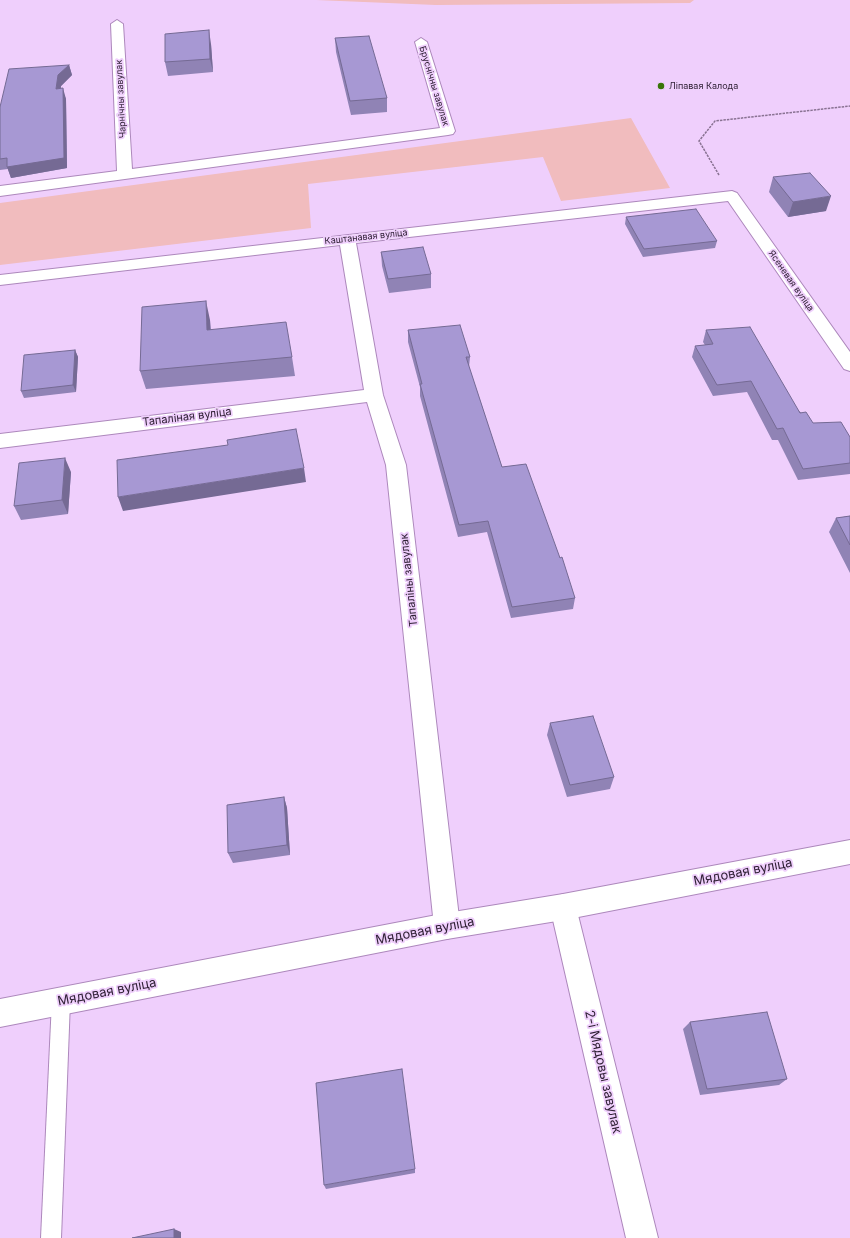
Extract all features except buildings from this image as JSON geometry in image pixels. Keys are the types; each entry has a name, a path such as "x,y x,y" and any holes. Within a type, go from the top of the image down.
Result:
{"street":[{"name":"Чарнічны завулак","path":"117,24 125,174"},
{"name":"Бруснічны завулак","path":"125,174 448,131 421,42"},
{"path":"0,191 125,174"},
{"name":"Каштанавая вуліца","path":"0,280 732,196"},
{"name":"Ясеневая вуліца","path":"732,196 850,365"},
{"name":"Тапаліны завулак","path":"348,239 374,395 396,466 447,926"},
{"name":"Тапаліная вуліца","path":"0,441 374,395"},
{"name":"Мядовая вуліца","path":"0,1013 447,926 563,907 850,852"},
{"name":"2-і Мядовы завулак","path":"563,907 642,1238"}],"lane":[{"path":"51,1238 61,1001"}],"path":[{"path":"732,196 699,141 715,121 850,106"}],"shaded area":[{"path":"316,0 694,0 690,3 436,5"},
{"path":"631,118 670,188 561,201 543,157 308,184 311,228 0,265 0,203"}],"place":[{"name":"Ліпавая Калода","path":"661,86"}]}
